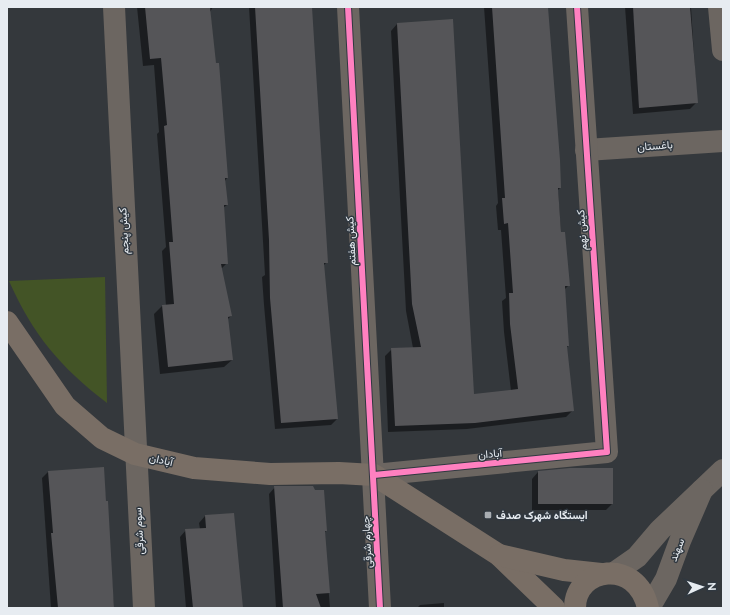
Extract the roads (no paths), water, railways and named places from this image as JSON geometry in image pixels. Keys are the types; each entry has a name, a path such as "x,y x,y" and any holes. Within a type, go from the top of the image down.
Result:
{"main road":[{"name":"آبادان","path":"7,322 65,406 102,438 135,454 194,468 270,474 338,473 374,475 499,555 554,608"},
{"name":"آبادان","path":"499,555 564,570 627,576 638,585 645,596 648,608"},
{"path":"575,608 580,590 589,580 607,574"}],"street":[{"name":"کیش پنجم","path":"114,7 135,454"},
{"name":"کیش هفتم","path":"348,7 374,475"},
{"name":"کیش نهم","path":"578,7 586,150 607,452"},
{"path":"719,7 723,50"},
{"name":"باغستان","path":"586,150 723,141"},
{"name":"آبادان","path":"374,475 607,452"},
{"name":"سوم شرقی","path":"135,454 144,608"},
{"name":"سهند","path":"607,574 637,556 660,530 723,470"},
{"name":"چهارم شرقی","path":"374,475 380,608"},
{"name":"سهند","path":"648,608 666,579 680,541 702,490"}],"place":[{"name":"ایستگاه شهرک صدف","path":"488,515"}]}
